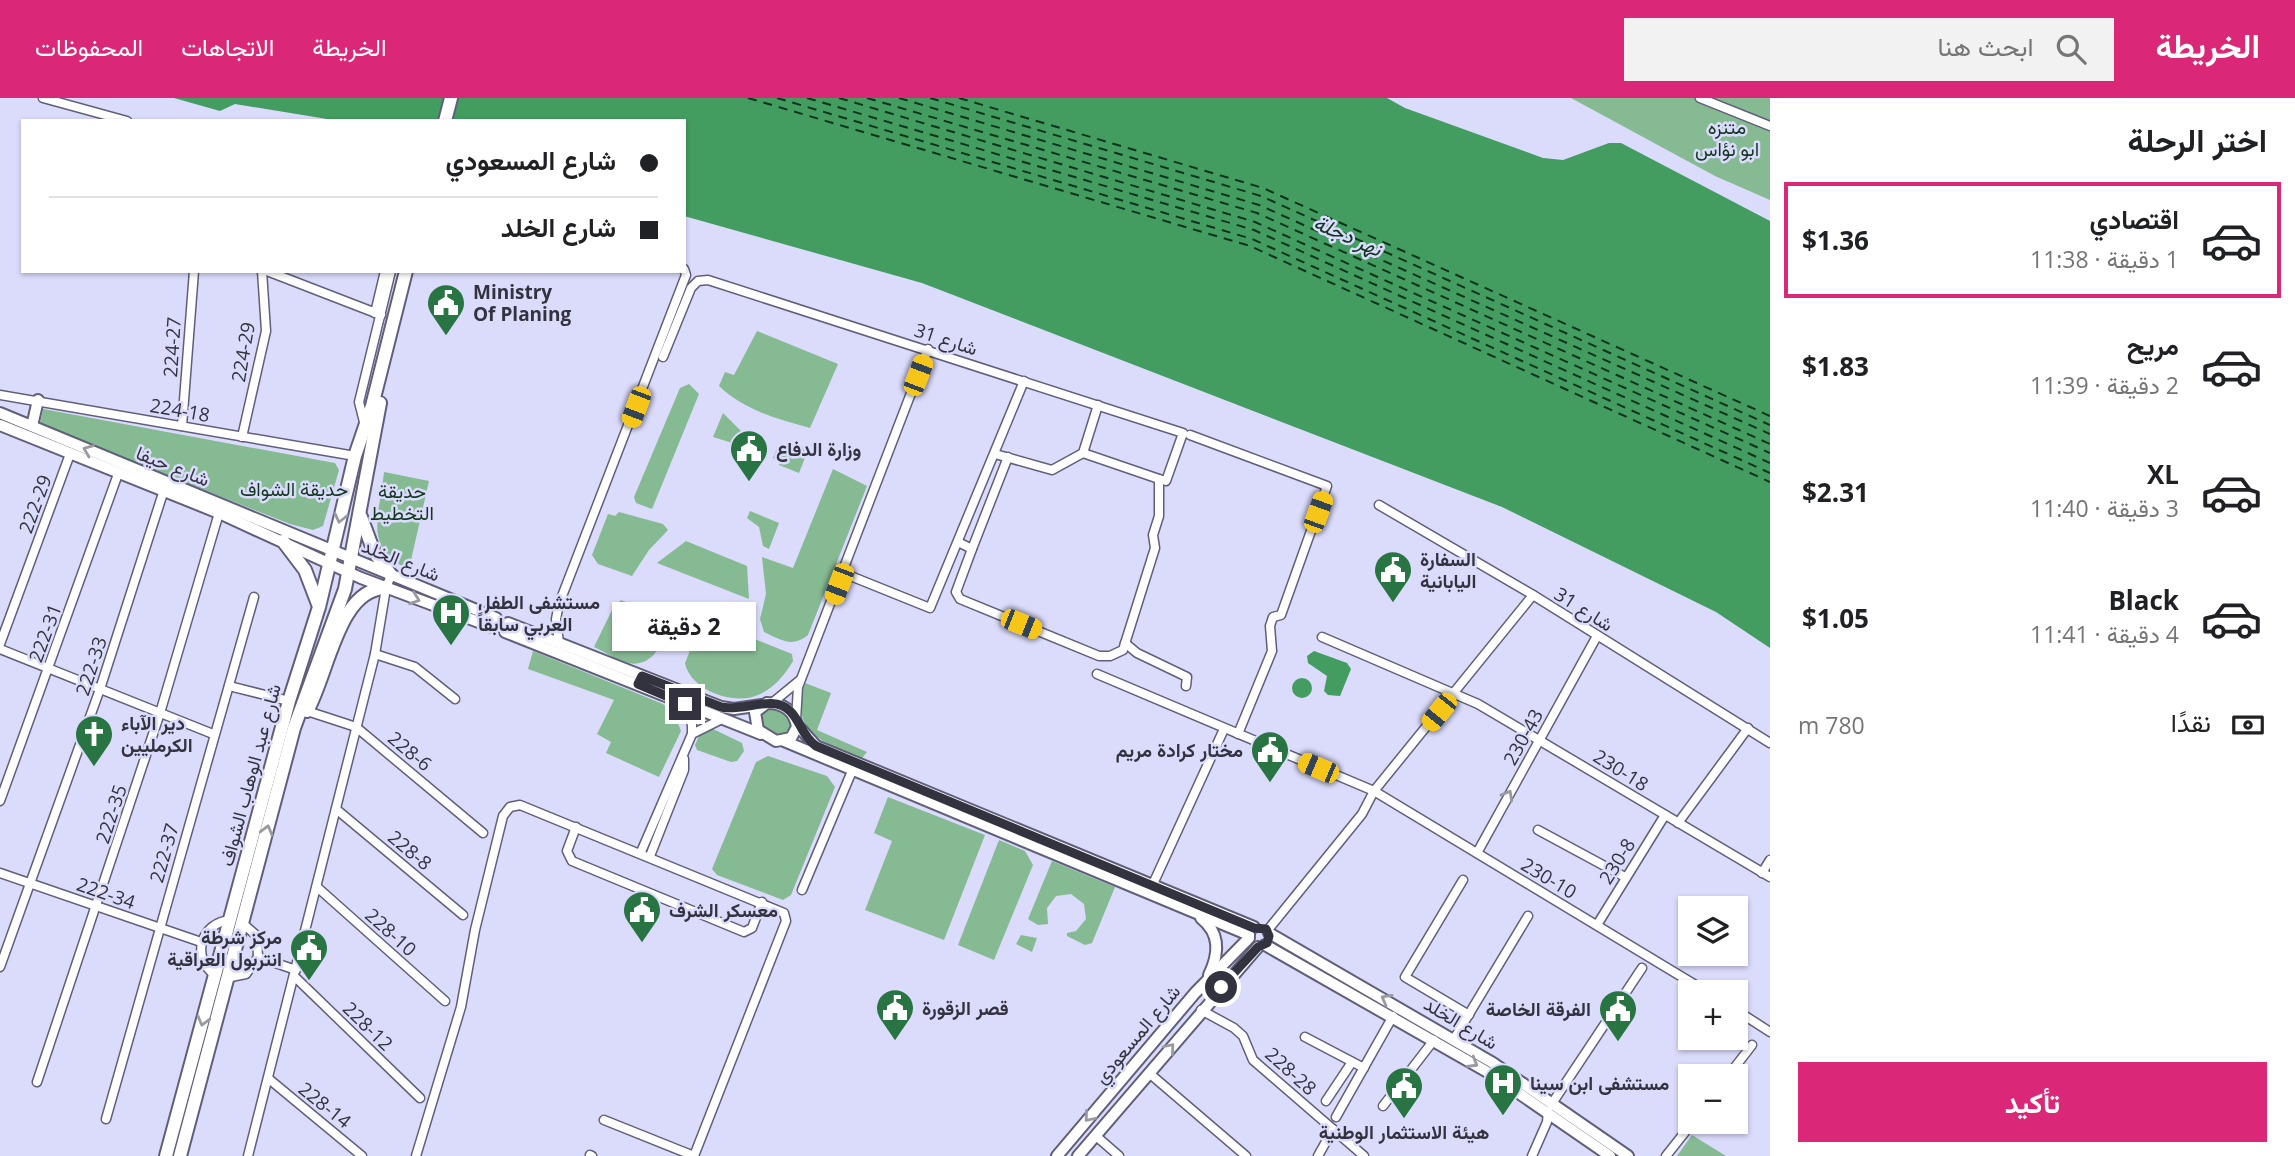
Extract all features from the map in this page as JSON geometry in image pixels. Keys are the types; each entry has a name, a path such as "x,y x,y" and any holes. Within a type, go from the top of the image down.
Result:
{"main road":[{"path":"446,119 451,98"},
{"path":"453,119 458,98"},
{"path":"375,407 406,273"},
{"path":"375,407 413,273"},
{"path":"32,426 38,400"},
{"name":"شارع عبد الوهاب الشواف","path":"166,1156 221,977 289,701 319,607 355,456 375,407"},
{"name":"شارع عبد الوهاب الشواف","path":"236,921 294,728 349,573 375,407"},
{"name":"شارع حيفا","path":"0,413 331,557"},
{"name":"شارع حيفا","path":"0,425 283,541 331,557"},
{"path":"359,510 374,552 391,575"},
{"path":"283,541 305,570 319,607"},
{"name":"شارع الخلد","path":"331,557 352,559 494,623 386,588 349,573 331,557"},
{"path":"294,728 307,711 349,607 368,591 386,588"},
{"path":"559,643 507,627 640,680 721,707 734,709 767,704 787,709 796,722 794,735 784,741 773,741 685,704 640,680 559,643"},
{"path":"761,734 754,718 767,704"},
{"name":"شارع الخلد","path":"796,722 816,746 1153,884 1258,932 1454,1039 1551,1107 1628,1156"},
{"name":"شارع الخلد","path":"784,741 1196,914 1258,932"},
{"path":"1196,914 1213,930 1217,946 1206,982"},
{"path":"1258,932 1261,946"},
{"name":"شارع الخلد","path":"1258,932 1261,946 1393,1016 1551,1107 1610,1156"},
{"name":"شارع المسعودي","path":"1057,1156 1206,982 1258,932"},
{"name":"شارع المسعودي","path":"1078,1156 1201,1010 1261,946"},
{"name":"شارع عبد الوهاب الشواف","path":"180,1156 221,977"}],"street":[{"path":"43,98 120,119"},
{"path":"1700,98 1770,126"},
{"name":"224-27","path":"182,426 194,273"},
{"name":"224-29","path":"242,437 266,331 264,273"},
{"path":"269,273 378,314"},
{"path":"365,426 359,402 385,273"},
{"path":"378,314 390,273"},
{"path":"559,643 556,619 559,604 618,456 684,273"},
{"name":"شارع 31","path":"663,357 691,288 698,281 708,280 1186,433 1327,486 1281,615 1273,617 1270,626 1272,651 1238,734"},
{"path":"796,722 797,692 803,675 928,349"},
{"path":"843,573 930,608 1024,381"},
{"name":"224-18","path":"0,395 355,456"},
{"path":"995,454 1057,470 1083,453 1098,405"},
{"path":"1083,453 1166,481 1186,433"},
{"name":"222-29","path":"0,643 70,454"},
{"path":"1008,457 956,592 960,599 1099,656 1123,650 1155,548 1153,535 1159,516 1159,479"},
{"name":"222-31","path":"0,801 118,474"},
{"name":"222-33","path":"0,967 100,689 163,493"},
{"name":"شارع 31","path":"1379,505 1533,595 1770,743"},
{"name":"222-35","path":"37,1082 160,713 219,513"},
{"path":"958,542 972,549"},
{"path":"248,1156 317,887 391,575"},
{"path":"1258,932 1362,814 1374,792 1533,595"},
{"name":"222-37","path":"106,1119 254,597"},
{"name":"230-43","path":"1477,853 1597,636"},
{"name":"230-18","path":"1322,637 1455,692 1540,738 1766,875"},
{"path":"1125,643 1137,653 1187,677 1186,687"},
{"path":"0,649 213,734"},
{"path":"374,654 415,667 454,699"},
{"name":"230-10","path":"1097,674 1374,792 1687,980"},
{"path":"767,704 803,675"},
{"path":"229,686 289,701"},
{"path":"646,854 678,764 684,759 692,734 685,704"},
{"name":"228-6","path":"307,711 356,727 484,833"},
{"path":"692,734 722,719"},
{"path":"1678,823 1748,728"},
{"path":"1153,884 1224,729"},
{"path":"802,890 852,771"},
{"path":"416,1156 461,1007 475,930 505,812 510,807 520,805 762,902 782,911 786,921 694,1156 604,1120"},
{"name":"228-8","path":"336,809 464,915"},
{"name":"230-8","path":"1597,925 1665,815"},
{"path":"576,827 567,851 572,861 720,922 749,931 762,902"},
{"path":"1538,830 1625,877"},
{"path":"1766,875 1770,860"},
{"name":"222-34","path":"0,873 201,942"},
{"path":"1463,880 1405,977 1469,1015"},
{"name":"228-10","path":"317,887 445,1002"},
{"path":"1454,1039 1528,916"},
{"path":"236,921 257,936 258,957 246,974 221,977 203,961 201,942 212,925 236,921"},
{"path":"258,957 295,973"},
{"path":"1532,1156 1551,1107 1642,968"},
{"name":"228-12","path":"295,973 419,1098"},
{"name":"228-28","path":"1201,1010 1234,1028 1242,1036 1253,1060 1364,1156"},
{"path":"1336,1117 1393,1016"},
{"path":"1748,1018 1770,1032"},
{"path":"1306,1037 1364,1068"},
{"path":"1383,1106 1434,1040"},
{"path":"1737,1064 1752,1045"},
{"path":"1326,1101 1352,1062"},
{"path":"1149,1073 1246,1156"},
{"name":"228-14","path":"269,1079 362,1156"},
{"path":"1318,1156 1333,1129"},
{"path":"1666,1156 1683,1134"},
{"path":"1096,1136 1119,1156"}],"green space":[{"name":"متنزه ابو نؤاس","path":"1571,98 1770,98 1770,200 1715,176"},
{"path":"757,331 838,364 810,428 750,407 719,386 725,372 734,375"},
{"path":"689,384 699,394 652,509 636,503 634,497 680,388"},
{"name":"حديقة الشواف","path":"43,409 335,463 339,470 323,526 313,530 290,524 40,425"},
{"path":"723,413 746,436 742,446 713,437"},
{"path":"778,446 806,447 808,450 799,473 779,465 780,461 773,458"},
{"path":"833,469 867,486 808,635 792,642 781,640 764,632 760,619 766,594 762,557 793,568"},
{"name":"حديقة التخطيط","path":"384,472 429,481 409,569 394,561 379,541 377,529"},
{"path":"750,511 779,523 769,549 763,546 759,527 747,518"},
{"path":"619,512 663,524 668,530 649,550 632,576 598,564 592,555 608,514 615,516"},
{"path":"686,541 747,566 749,599 657,563"},
{"path":"621,600 660,616 665,624 660,646 651,658 644,662 625,662 594,647 613,608"},
{"path":"752,638 792,654 793,661 786,672 764,692 748,698 726,697 704,688 689,673 685,663 693,643 705,639 736,648"},
{"path":"533,651 663,704 674,713 681,731 659,777 606,753 611,742 597,734 614,700 528,669"},
{"path":"805,683 831,693 817,730 867,752 862,758 823,741 806,725 801,700"},
{"path":"773,707 788,713 794,724 787,737 768,735 758,721 762,711"},
{"path":"711,728 742,743 744,751 737,761 731,762 697,750 695,745 700,734"},
{"path":"768,756 827,776 835,787 791,895 783,900 717,875 712,869 756,762"},
{"path":"888,797 985,835 944,940 865,910 892,841 874,833"},
{"path":"999,840 1025,851 1033,865 994,960 958,945"},
{"path":"1052,861 1115,887 1092,943 1085,945 1067,936 1067,933 1076,931 1086,919 1084,904 1071,894 1056,896 1047,908 1048,924 1038,925 1028,919"},
{"path":"1021,935 1037,938 1032,952 1016,944"},
{"path":"1692,1135 1726,1156 1677,1156"}],"water":[{"name":"نهر دجلة","path":"174,98 1387,98 1405,108 1543,158 1563,160 1609,143 1621,143 1770,221 1770,648 1716,612 1502,507 922,283 686,217 686,119 327,119 235,104 220,111"},
{"path":"1314,651 1347,663 1351,669 1340,696 1328,695 1324,691 1327,676 1308,663 1307,656"},
{"path":"1298,678 1306,678 1312,688 1306,698 1298,698 1292,692 1292,684"}],"ferry route":[{"path":"748,98 1250,246 1770,482"},
{"path":"777,98 1252,239 1770,473"},
{"path":"807,98 1254,230 1770,463"},
{"path":"839,98 1255,222 1770,453"},
{"path":"867,98 1257,213 1770,444"},
{"path":"899,98 1259,205 1770,434"},
{"path":"930,98 1261,196 1770,425"},
{"path":"959,98 1263,188 1770,416"}],"place":[{"name":"Ministry Of Planing","path":"446,337"},
{"name":"وزارة الدفاع","path":"749,483"},
{"name":"السفارة اليابانية","path":"1393,604"},
{"name":"مستشفى الطفل العربي سابقاً","path":"451,647"},
{"name":"دير الآباء الكرمليين","path":"94,768"},
{"name":"مختار كرادة مريم","path":"1270,784"},
{"name":"معسكر الشرف","path":"642,944"},
{"name":"مركز شرطة انتربول العراقية","path":"309,982"},
{"name":"قصر الزقورة","path":"895,1042"},
{"name":"الفرقة الخاصة","path":"1618,1043"},
{"name":"مستشفى ابن سينا","path":"1503,1117"},
{"name":"هيئة الاستثمار الوطنية","path":"1404,1120"}],"route":[{"path":"685,704 638,684 642,676 721,707 748,708 767,703 780,705 789,711 802,734 816,746 1254,928 1261,926 1266,929 1269,933 1267,943 1258,947 1221,987"}]}
